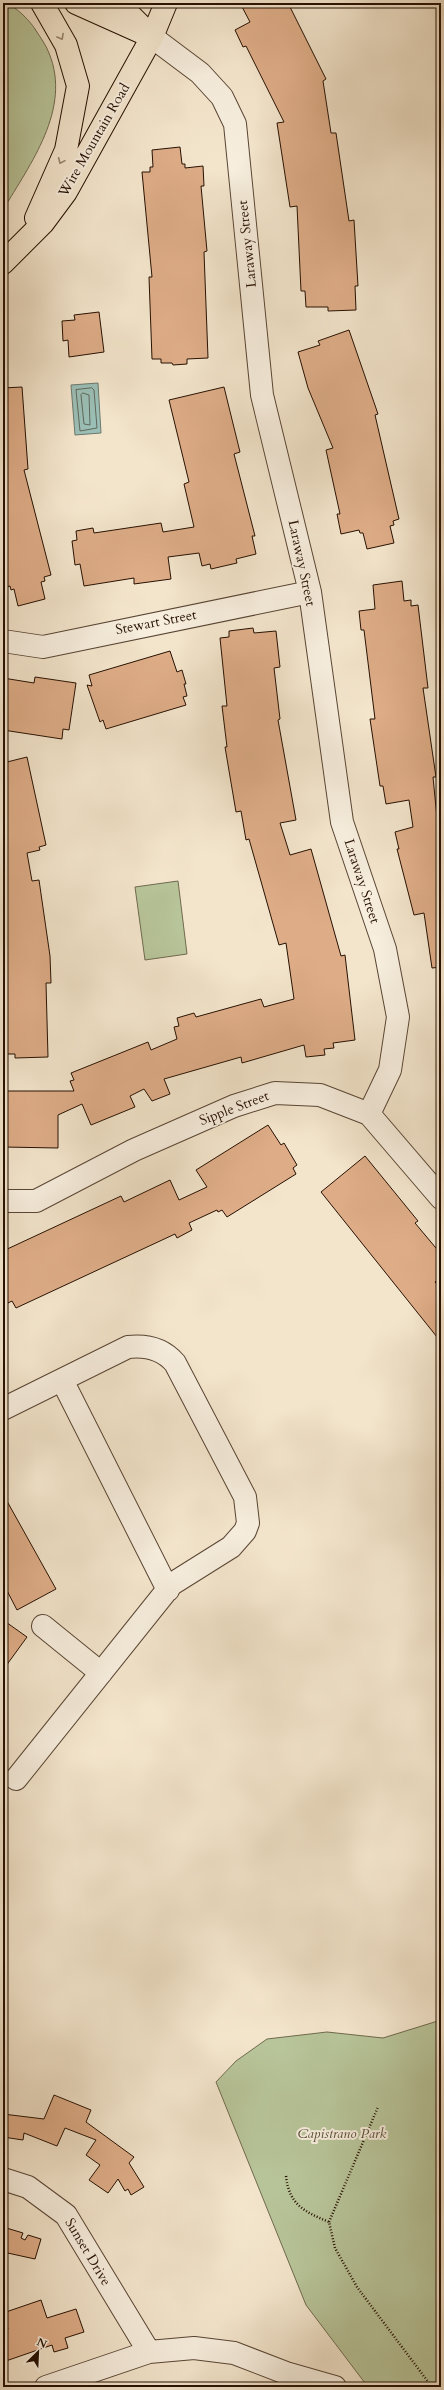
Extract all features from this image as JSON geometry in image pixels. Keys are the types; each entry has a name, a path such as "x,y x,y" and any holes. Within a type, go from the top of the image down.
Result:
{"main road":[{"path":"26,240 66,150 78,86 66,46 42,3"},
{"path":"76,3 152,37"},
{"path":"118,3 152,37"},
{"name":"Wire Mountain Road","path":"3,263 43,223 66,192 152,37 166,3"}],"street":[{"name":"Laraway Street","path":"152,37 200,72 222,97 235,124 262,395 310,592 342,822 385,949 398,1017 390,1070 369,1114"},
{"name":"Stewart Street","path":"3,641 43,647 106,632 310,592"},
{"name":"Sipple Street","path":"3,1201 36,1201 134,1150 234,1106 275,1093 320,1095 369,1114 441,1198"},
{"path":"3,1409 128,1347 150,1347 170,1356 179,1369 245,1498 248,1523 239,1540 172,1584 16,1779"},
{"path":"62,1380 168,1590"},
{"path":"43,1626 101,1673"},
{"name":"Sunset Drive","path":"3,2179 28,2187 66,2215 149,2352"},
{"path":"46,2387 149,2352 176,2348 214,2349 234,2353 287,2382 335,2387"}],"path":[{"path":"378,2107 330,2222 335,2248 357,2287 432,2387"},
{"path":"286,2176 288,2190 294,2201 308,2214 330,2222"}],"green space":[{"path":"3,3 12,6 25,17 45,44 55,74 55,95 52,115 45,135 25,174 3,210"},
{"path":"178,881 187,954 145,960 135,887"},
{"name":"Capistrano Park","path":"441,2020 441,2387 368,2387 306,2305 216,2082 236,2061 267,2039 327,2032 383,2038"}],"water":[{"path":"98,383 101,433 75,435 71,385"}],"building":[{"path":"240,3 288,3 326,79 323,81 331,133 336,133 349,221 354,220 358,286 355,286 356,310 328,311 328,307 306,307 305,291 301,291 297,206 290,207 277,123 284,122 246,46 243,47 235,30 250,22"},
{"path":"180,147 182,164 185,164 185,168 203,166 204,186 201,186 207,251 204,252 208,358 187,359 187,364 173,365 172,363 161,363 161,359 152,359 149,277 152,277 142,172 150,172 150,167 153,167 152,150"},
{"path":"99,312 104,352 69,357 68,340 63,341 62,321 75,320 74,315"},
{"path":"349,330 378,414 375,415 399,519 393,521 394,525 390,526 394,543 367,549 363,533 360,533 359,530 341,534 337,514 340,514 326,450 333,448 308,388 298,352 320,345 318,341"},
{"path":"22,387 28,469 24,470 51,575 44,577 45,581 41,582 45,599 18,606 14,589 11,590 10,586 3,588 3,388"},
{"path":"224,387 240,452 234,454 255,536 252,536 256,554 236,559 237,563 211,569 210,564 202,566 199,553 168,557 171,579 134,584 134,578 84,586 80,564 75,565 72,541 77,540 76,531 93,528 94,533 161,523 163,532 194,527 184,484 189,482 169,400"},
{"path":"402,581 404,601 411,600 411,606 418,605 428,688 423,688 436,777 433,777 437,818 441,817 441,967 432,968 424,913 414,915 397,849 399,849 395,832 413,827 409,800 386,804 383,786 380,786 370,719 375,719 364,630 361,630 359,611 375,609 373,585"},
{"path":"253,628 254,633 276,631 280,667 274,668 280,719 278,720 296,820 280,823 290,855 311,849 341,956 345,955 355,1040 333,1043 334,1048 324,1049 325,1055 306,1057 304,1045 242,1063 241,1057 164,1079 170,1094 152,1101 144,1089 130,1096 135,1107 91,1125 82,1104 58,1115 58,1148 3,1147 3,1091 74,1091 70,1081 74,1080 71,1073 148,1042 151,1050 177,1039 174,1027 179,1026 177,1018 194,1013 196,1017 261,999 264,1007 294,999 286,943 279,945 249,839 246,840 241,811 236,812 225,747 227,747 222,706 227,706 220,638 229,637 229,631"},
{"path":"170,651 177,672 182,670 186,684 184,684 187,696 183,697 186,705 106,729 103,720 100,722 87,685 92,686 89,675"},
{"path":"35,677 76,683 69,730 63,729 62,739 3,730 3,678 34,683"},
{"path":"27,757 46,845 39,847 40,850 27,853 32,881 39,880 50,956 51,983 46,983 48,1057 15,1058 15,1054 3,1054 3,763"},
{"path":"268,1125 281,1145 284,1143 297,1165 293,1168 296,1174 227,1217 222,1210 218,1212 217,1210 189,1223 192,1230 177,1238 175,1234 16,1308 12,1301 8,1303 3,1291 3,1251 121,1196 124,1202 170,1180 179,1200 207,1187 196,1170"},
{"path":"365,1156 418,1221 415,1223 441,1254 441,1276 435,1282 441,1289 441,1342 321,1192"},
{"path":"3,1494 56,1589 17,1610 3,1583"},
{"path":"3,1620 27,1637 3,1670"},
{"path":"54,2095 91,2110 86,2122 134,2157 129,2163 144,2187 131,2195 128,2189 125,2191 118,2179 108,2193 89,2180 100,2165 86,2155 96,2140 65,2128 57,2146 24,2133 23,2140 3,2137 3,2114 44,2119"},
{"path":"3,2227 23,2233 21,2238 25,2240 28,2235 41,2239 35,2259 3,2252"},
{"path":"41,2300 47,2318 76,2309 84,2332 65,2338 68,2348 54,2352 52,2345 3,2362 3,2331 8,2329 3,2313"}]}
